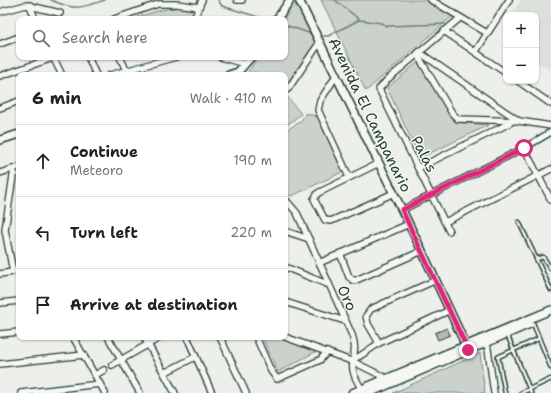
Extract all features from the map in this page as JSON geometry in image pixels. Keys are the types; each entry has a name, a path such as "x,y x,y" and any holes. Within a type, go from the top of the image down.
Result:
{"street":[{"path":"196,16 202,0"},
{"path":"279,16 290,0"},
{"name":"Avenida El Campanario","path":"299,0 409,224 467,348"},
{"path":"431,0 487,33"},
{"path":"476,51 509,0"},
{"path":"123,16 158,4 177,4 199,7"},
{"path":"30,5 35,16"},
{"path":"0,12 30,5 60,13"},
{"path":"418,53 460,18"},
{"path":"444,31 476,51 503,71"},
{"path":"0,44 16,39"},
{"path":"288,89 320,42"},
{"path":"418,53 452,113 458,119 516,122 551,126"},
{"path":"418,53 516,122"},
{"name":"Palas","path":"418,53 380,87 380,93 449,231"},
{"path":"0,76 45,60"},
{"path":"54,60 60,72"},
{"path":"89,60 95,72"},
{"path":"121,60 126,70"},
{"path":"120,72 164,60"},
{"path":"231,60 246,64"},
{"path":"240,72 249,60"},
{"path":"336,76 320,101 318,110 349,177"},
{"path":"522,84 551,104"},
{"path":"0,108 16,102"},
{"path":"418,168 516,122"},
{"path":"402,210 524,148 551,132"},
{"path":"0,140 16,135"},
{"path":"524,148 551,200"},
{"path":"379,163 320,192 315,196 315,202 325,220 335,220 394,193"},
{"path":"0,174 16,168"},
{"path":"0,274 16,272 5,230 16,168"},
{"path":"445,222 551,169"},
{"name":"Oro","path":"288,202 297,213 327,284 354,342 354,374 362,391"},
{"path":"319,263 409,224"},
{"path":"288,232 309,239"},
{"path":"340,253 349,277 354,281 422,251"},
{"path":"288,268 327,284"},
{"path":"379,343 368,324 366,316 367,313 436,280"},
{"path":"0,303 16,301"},
{"path":"288,303 345,322"},
{"path":"354,360 379,343 450,310"},
{"path":"369,393 551,310"},
{"path":"352,393 362,391 388,379 467,348 487,342 551,315"},
{"path":"0,334 16,332"},
{"path":"288,338 354,360 388,379"},
{"path":"75,340 106,393"},
{"path":"110,340 140,393"},
{"path":"146,340 175,393"},
{"path":"112,365 155,340"},
{"path":"188,340 212,393"},
{"path":"221,340 246,393"},
{"path":"257,340 271,371 276,378 320,360 327,352"},
{"path":"487,342 494,393"},
{"path":"0,364 84,355"},
{"path":"164,373 195,357"},
{"path":"95,375 104,370"},
{"path":"21,393 68,390 100,384"}],"lane":[{"path":"519,222 551,290"},
{"path":"536,259 543,257 545,258 551,269"},
{"path":"532,323 551,368"},
{"path":"507,334 512,350 531,393"},
{"path":"505,393 498,358 512,350 538,339"},
{"path":"521,393 551,379"}],"shaded area":[{"path":"321,0 430,0 455,14 366,91"},
{"path":"521,0 551,0 551,71 539,63 539,12 512,12"},
{"path":"294,4 303,12 317,40 288,83 288,72 248,72 256,60 288,60 288,16 286,16"},
{"path":"181,7 195,10 192,16 141,16 161,10"},
{"path":"418,62 455,122 489,125 420,158 387,88"},
{"path":"288,98 301,114 288,124"},
{"path":"306,113 318,117 344,171 292,196 288,194 288,129 300,122"},
{"path":"263,340 286,340 317,351 278,372"},
{"path":"480,353 485,393 393,393"}],"building":[{"path":"447,328 450,335 438,340 435,333"}],"waterway":[{"path":"51,0 72,7 90,5 105,0"},
{"path":"218,0 222,6 255,16"},
{"path":"335,0 360,20 381,23 387,26 445,24"},
{"path":"323,36 328,36 359,20"},
{"path":"288,26 312,34"}],"route":[{"path":"468,350 444,296 402,210 524,148"}]}
